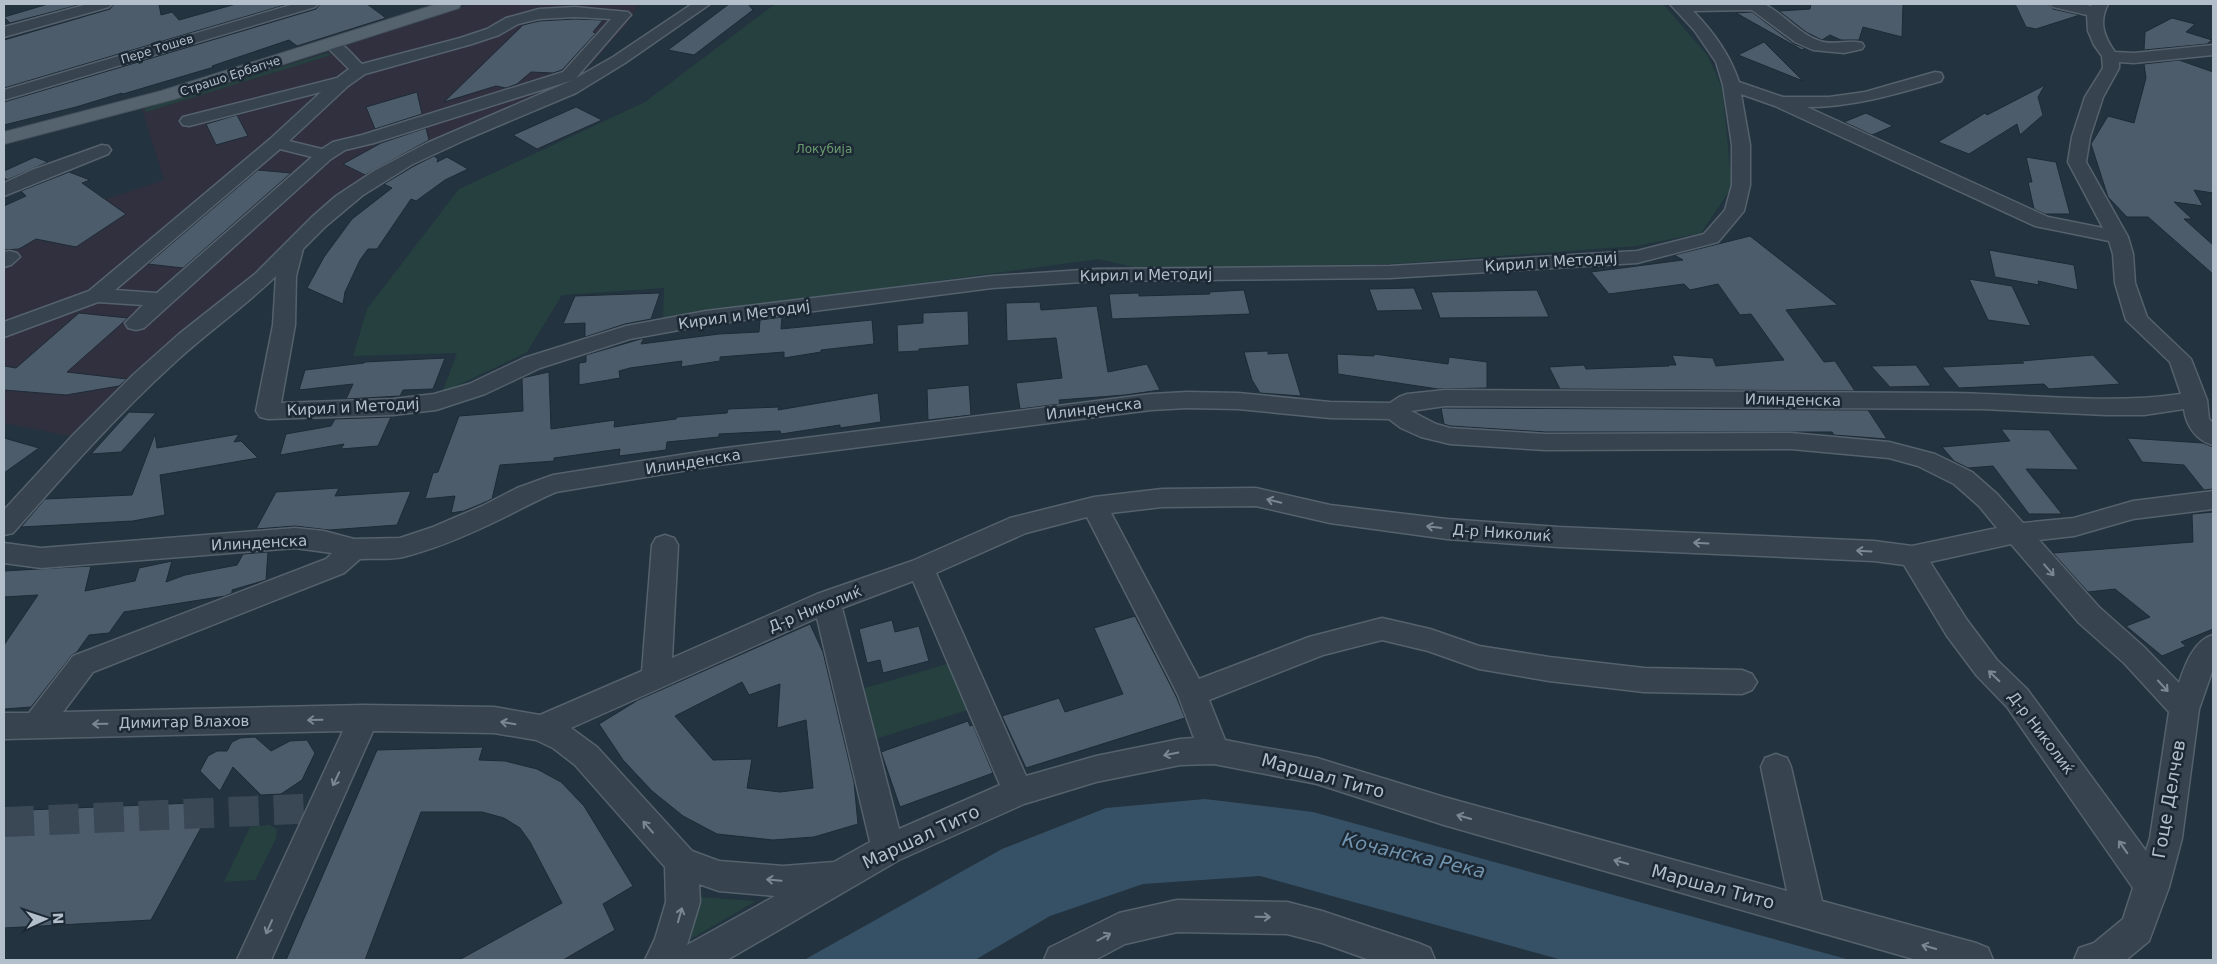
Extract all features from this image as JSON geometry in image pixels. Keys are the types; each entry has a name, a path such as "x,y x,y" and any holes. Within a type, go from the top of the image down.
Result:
{"main road":[{"name":"Страшо Ербапче","path":"4,138 168,95 453,4"}],"street":[{"path":"4,32 104,4"},
{"name":"Пере Тошев","path":"4,94 310,4"},
{"name":"Кирил и Методиј","path":"702,4 593,77 570,89 413,157 355,191 323,216 293,249 286,276 284,325 268,412 393,407 436,402 477,388 532,363 626,333 706,318 992,282 1106,275 1390,272 1646,255 1711,238 1734,211 1741,184 1741,146 1732,85 1724,62 1714,44 1678,5"},
{"path":"2058,4 2082,8 2098,8 2096,31 2102,45 2110,56 2111,68 2094,97 2081,137 2076,162 2118,237 2124,254 2125,283 2137,320 2180,359 2194,400 2197,421 2213,437"},
{"name":"Кирил и Методиј","path":"1678,5 1756,5 1801,39 1819,47 1844,48 1856,46"},
{"path":"4,330 96,296 276,143 342,82 359,70 466,41 493,32 512,21 539,14 575,12 623,15 569,76 368,139 339,146 325,155 136,323"},
{"path":"332,44 359,70"},
{"path":"2110,56 2134,58 2213,50"},
{"path":"1781,102 1853,100 1935,77"},
{"path":"189,121 342,82"},
{"path":"1732,85 1781,102 2042,222 2118,237"},
{"path":"276,143 325,155"},
{"path":"4,190 39,174 102,150"},
{"path":"4,526 124,396 165,358 293,249"},
{"path":"96,296 162,300"},
{"name":"Илинденска","path":"4,553 41,558 295,538 324,541 354,549 401,548 442,534 491,513 526,494 553,484 718,457 1151,402 1187,400 1238,401 1330,410 1395,411 1407,402 1445,398 1982,401 2106,407 2144,407 2194,400"},
{"path":"1395,411 1409,422 1429,431 1450,436 1546,442 1791,441 1889,450 1926,460 1963,478 1988,500 2089,615 2134,655 2184,709"},
{"name":"Д-р Николиќ","path":"541,728 828,602 921,568 1019,524 1094,506 1162,498 1256,497 1330,514 1447,529 1558,537 1874,551 1912,556 2017,533 2074,527 2133,510 2213,500"},
{"path":"1094,506 1192,694 1214,751"},
{"path":"656,676 665,545"},
{"path":"36,726 83,664 335,566 354,549"},
{"name":"Д-р Николиќ","path":"1912,556 1956,628 1987,668 2017,698 2152,887"},
{"path":"921,568 1018,792"},
{"path":"828,602 888,850"},
{"path":"1192,694 1320,645 1382,629 1430,640 1479,657 1549,669 1644,680 1742,682"},
{"name":"Гоце Делчев","path":"2090,960 2100,958 2137,929 2152,887 2166,838 2184,709 2199,667 2213,646"},
{"path":"254,960 364,718"},
{"name":"Димитар Влахов","path":"4,726 364,718 494,720 541,728 564,738 586,756 681,862"},
{"name":"Маршал Тито","path":"695,960 888,850 1018,792 1096,769 1180,752 1214,751 1317,771 1444,812 1976,960"},
{"path":"1776,767 1808,912"},
{"path":"662,960 670,946 684,902 681,862 719,876 783,881 840,877"},
{"path":"1062,960 1118,929 1177,916 1287,918 1322,927 1418,960"}],"shaded area":[{"path":"470,4 635,4 638,6 627,24 578,79 351,191 74,437 4,423 4,232 164,180 142,109 328,52"}],"green space":[{"name":"Локубија","path":"775,4 1663,4 1708,56 1722,88 1732,187 1701,233 1636,246 1391,264 1137,268 1099,259 663,318 664,288 562,295 527,352 442,393 457,353 353,356 367,309 459,189 645,102"},
{"path":"327,53 331,55 146,112 144,109"},
{"path":"954,662 971,709 872,740 858,690"},
{"path":"269,825 277,829 276,839 255,880 224,882 250,827"},
{"path":"700,897 756,901 691,939"}],"water":[{"name":"Кочанска Река","path":"1205,799 1313,812 1850,960 1562,960 1260,876 1143,884 1050,916 975,960 804,960 1002,849 1106,808"}],"building":[{"path":"48,4 82,4 10,23 4,17"},
{"path":"114,4 159,4 161,15 172,12 179,20 236,4 288,4 4,88 4,40 110,9"},
{"path":"320,4 367,4 386,18 297,46 289,40 212,66 214,67 76,107 4,125 4,102 316,9"},
{"path":"729,4 748,4 753,10 694,55 668,50"},
{"path":"1811,4 1903,4 1902,37 1863,27 1859,40 1841,40 1830,35 1822,40 1806,32 1779,11 1810,9"},
{"path":"2015,4 2048,4 2053,9 2080,15 2036,29 2026,27"},
{"path":"1752,12 1794,44 1805,48 1802,50 1736,13"},
{"path":"2172,18 2195,24 2186,32 2212,40 2207,44 2144,50 2145,32"},
{"path":"603,20 593,32 596,33 562,70 553,73 531,72 517,84 506,88 496,86 444,102 523,25 539,21"},
{"path":"1764,42 1803,81 1738,55"},
{"path":"2179,60 2213,72 2213,193 2194,190 2203,206 2174,202 2192,219 2184,219 2213,245 2213,274 2148,217 2127,217 2108,197 2091,144 2108,116 2134,123 2146,78 2144,64"},
{"path":"2045,85 2038,97 2043,115 2020,135 2017,124 1969,154 1938,142 1985,113 1987,115"},
{"path":"417,92 422,114 375,129 366,107"},
{"path":"576,107 602,120 537,149 513,135"},
{"path":"1866,113 1893,126 1872,135 1844,122"},
{"path":"237,115 248,136 216,145 206,124"},
{"path":"426,128 429,140 365,175 343,164 381,143"},
{"path":"434,156 438,159 437,162 447,157 468,169 445,180 416,201 411,199 377,249 368,249 360,260 345,292 343,304 307,288 324,257 352,219 392,188 384,184"},
{"path":"35,157 48,162 7,180 4,177 4,171"},
{"path":"2026,157 2056,162 2070,214 2045,214 2034,209 2028,182 2032,182"},
{"path":"258,170 291,173 183,268 148,264"},
{"path":"69,172 90,180 82,183 126,214 76,247 36,239 19,249 4,250 4,206 26,196 21,191"},
{"path":"1750,236 1838,305 1786,310 1824,362 1835,361 1855,391 1560,389 1549,367 1584,365 1586,369 1676,365 1672,355 1713,358 1716,366 1784,360 1751,314 1740,315 1718,284 1690,290 1684,284 1609,294 1591,272 1683,260 1674,255"},
{"path":"1989,250 2074,265 2078,290 2038,281 2039,285 1995,277"},
{"path":"1969,279 2012,286 2031,326 1988,320"},
{"path":"1414,288 1423,310 1377,311 1369,289"},
{"path":"1244,290 1250,314 1112,319 1109,294 1139,293 1139,296 1210,294 1209,292"},
{"path":"1537,290 1549,317 1440,318 1431,292"},
{"path":"660,293 651,319 625,324 585,337 585,323 563,324 575,296"},
{"path":"1040,302 1041,310 1097,306 1108,372 1147,364 1160,390 1125,395 1059,400 1060,404 1020,409 1016,383 1062,378 1056,338 1007,341 1006,303"},
{"path":"968,311 969,345 898,352 897,325 923,323 923,313"},
{"path":"79,313 128,318 67,372 127,379 119,386 66,395 4,390 4,366 16,368"},
{"path":"782,317 781,329 872,320 874,344 821,350 821,352 784,358 784,352 720,357 720,361 681,367 682,361 630,368 619,371 620,378 579,385 579,363 586,362 586,355 644,338 641,344 719,334 759,332 760,320"},
{"path":"1268,351 1268,354 1288,353 1301,396 1260,393 1252,380 1244,352"},
{"path":"1337,354 1374,356 1374,354 1448,364 1449,357 1487,362 1487,388 1438,389 1338,374"},
{"path":"2093,355 2120,384 2049,389 2044,384 1959,388 1942,367 2024,363 2021,361"},
{"path":"445,358 433,389 403,390 400,396 346,399 353,384 299,390 305,370 365,362"},
{"path":"1916,365 1931,386 1890,387 1871,366"},
{"path":"549,372 551,429 615,420 614,427 676,419 677,417 727,413 728,409 779,407 778,410 878,393 881,422 840,428 840,425 781,434 780,431 719,434 719,437 667,442 666,450 619,456 620,449 554,458 554,461 500,465 492,499 481,504 464,511 451,513 455,496 425,499 433,473 438,472 459,416 523,411 522,378"},
{"path":"969,385 971,415 928,420 927,389"},
{"path":"1441,408 1868,410 1887,439 1834,435 1832,432 1546,432 1450,426 1444,424"},
{"path":"129,412 156,413 121,452 91,454"},
{"path":"391,417 378,446 341,449 344,444 280,455 286,434 331,426 335,419"},
{"path":"2001,429 2049,430 2079,470 2026,469 2062,514 2029,514 1993,466 1968,468 1954,461 1942,447 2010,441"},
{"path":"155,434 157,448 239,434 234,442 241,441 258,458 160,475 165,515 133,521 21,527 45,499 132,495"},
{"path":"4,438 39,448 4,473"},
{"path":"2127,438 2203,443 2213,447 2213,489 2204,490 2184,465 2142,462"},
{"path":"339,488 335,496 411,491 397,525 329,530 295,526 256,529 276,492"},
{"path":"2213,512 2213,629 2181,642 2186,646 2162,656 2126,626 2150,617 2115,589 2088,592 2053,553 2193,542 2192,514"},
{"path":"268,552 266,580 232,590 232,593 225,596 124,612 109,633 89,635 31,707 4,709 4,645 38,595 4,597 4,571 91,566 85,591 135,581 139,568 172,561 166,582 185,575 237,565 243,554"},
{"path":"1135,616 1176,696 1185,718 1026,768 1002,716 1059,698 1065,712 1123,694 1094,628"},
{"path":"892,620 895,632 919,626 929,661 883,673 880,660 867,663 859,629"},
{"path":"810,624 823,652 854,782 858,824 814,837 773,840 717,834 683,816 652,791 623,760 599,724 638,700","holes":["742,682 749,695 780,684 777,728 806,720 813,788 780,792 747,788 752,759 713,760 675,716"]},
{"path":"968,721 970,726 973,725 993,773 900,807 881,752"},
{"path":"255,737 271,751 290,741 307,740 315,753 302,780 281,794 261,795 233,767 220,791 200,771 208,756 217,751 227,751 232,742 240,738"},
{"path":"483,747 479,760 505,761 537,769 561,782 584,806 633,886 603,904 615,930 563,960 459,960 562,903 530,842 520,828 504,818 482,812 421,812 365,960 286,960 377,750"},
{"path":"215,802 151,920 4,928 4,811"}],"tunnel":[{"path":"4,822 322,808"}]}
